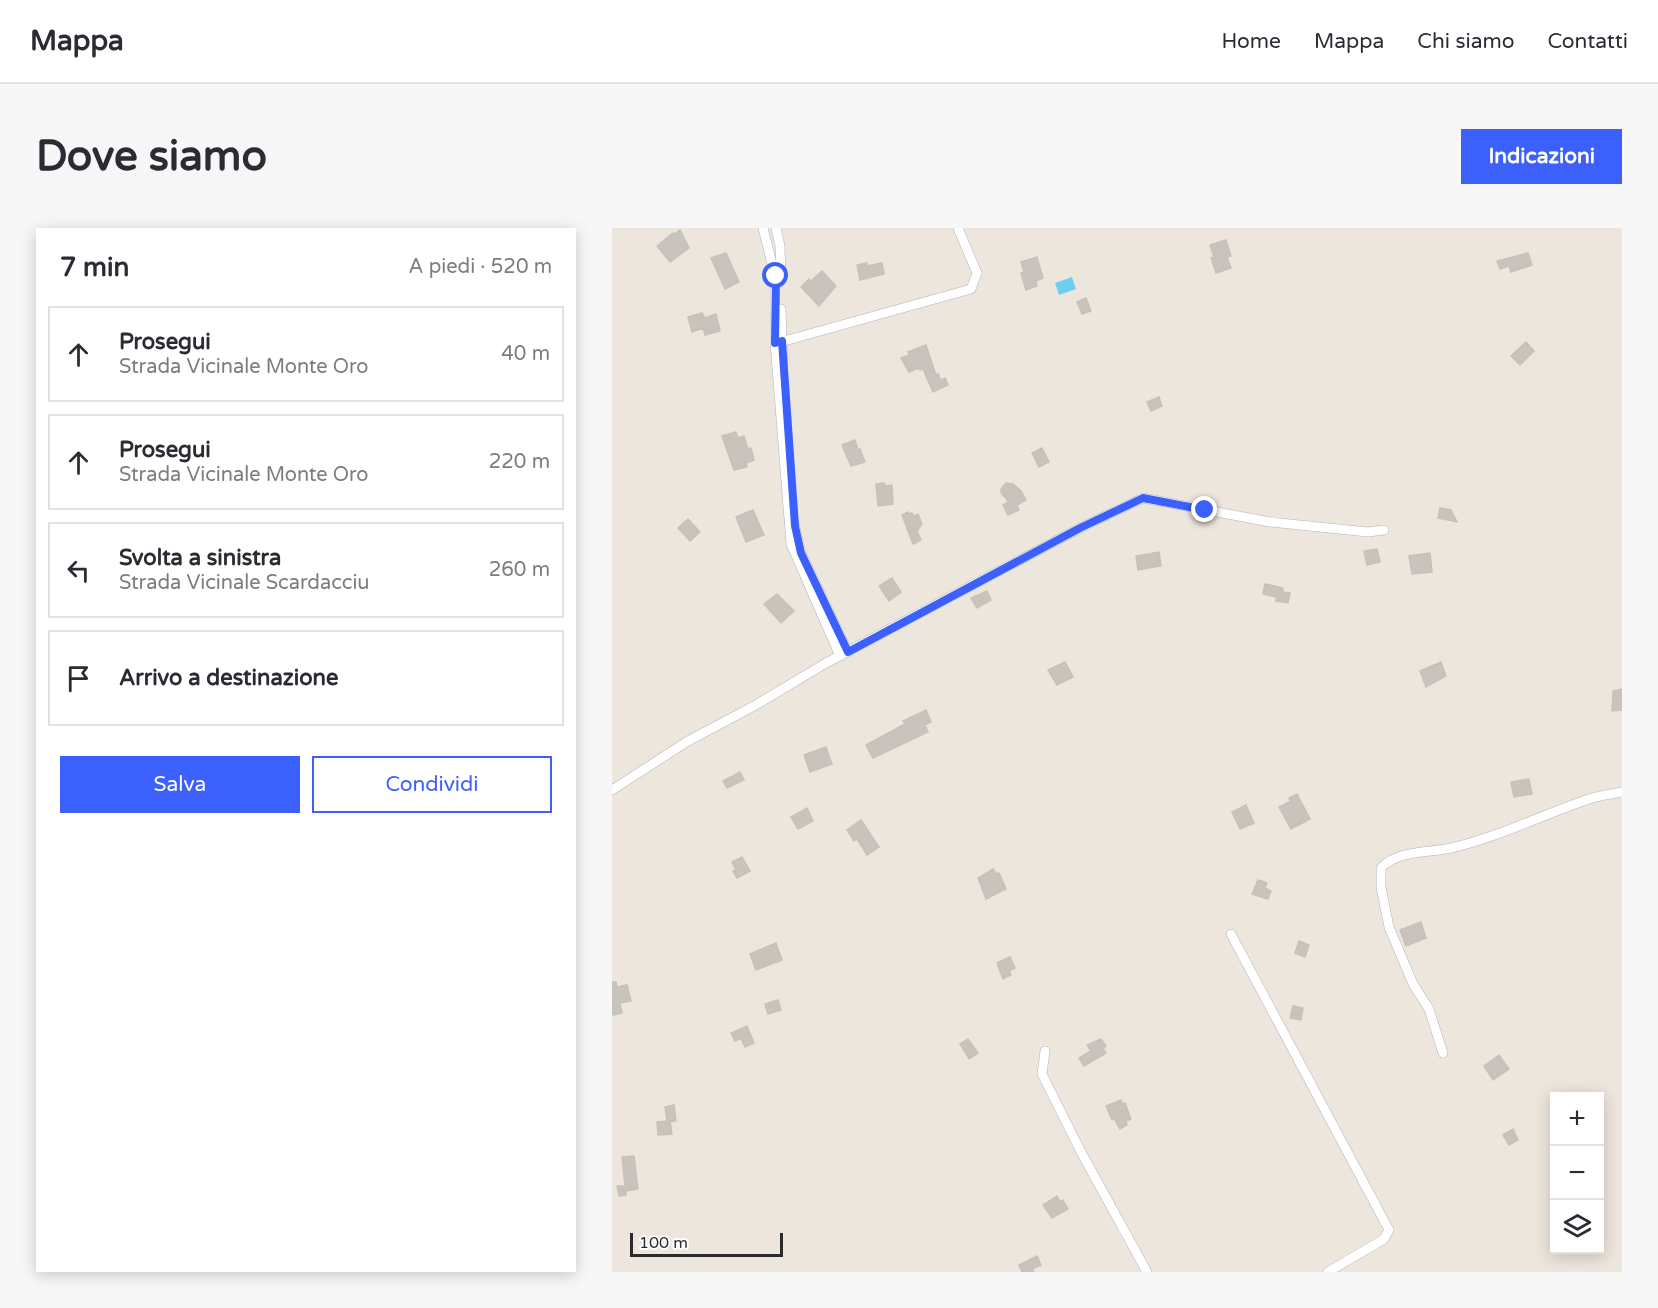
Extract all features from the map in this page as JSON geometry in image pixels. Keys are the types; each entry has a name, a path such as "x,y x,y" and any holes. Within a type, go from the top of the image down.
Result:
{"street":[{"path":"763,228 776,276 791,544 844,654"},
{"path":"776,228 780,246 778,342"},
{"path":"778,342 971,289 977,273 958,228"},
{"path":"612,790 688,741 844,654 1080,528 1143,498 1270,522 1368,532 1384,530"},
{"path":"1443,1053 1429,1009 1413,984 1389,927 1381,887 1381,868 1388,861 1403,856 1450,848 1509,831 1587,800 1622,792"},
{"path":"1231,934 1389,1230 1384,1239 1328,1272"},
{"path":"1044,1051 1042,1074 1081,1152 1147,1272"}],"water":[{"path":"1072,277 1076,289 1059,295 1055,283"}],"building":[{"path":"680,230 689,248 670,262 657,246"},
{"path":"1226,240 1231,256 1227,257 1231,268 1216,273 1210,245"},
{"path":"726,253 739,282 725,289 711,258"},
{"path":"1528,253 1532,265 1511,272 1509,266 1500,269 1497,261"},
{"path":"1037,257 1043,278 1036,281 1037,286 1026,290 1021,273 1024,272 1021,262"},
{"path":"867,263 867,266 882,263 884,274 860,280 857,265"},
{"path":"822,271 836,286 819,306 801,287"},
{"path":"1086,298 1091,311 1082,314 1077,302"},
{"path":"702,313 705,318 716,314 720,331 705,335 703,328 692,332 688,317"},
{"path":"1526,342 1534,351 1520,365 1511,356"},
{"path":"926,345 936,375 938,374 941,380 945,378 948,385 933,392 923,369 919,368 909,372 901,358 909,355 908,352"},
{"path":"1159,397 1162,406 1151,411 1147,402"},
{"path":"736,432 738,438 744,436 748,449 751,448 754,460 746,463 747,467 734,470 722,436"},
{"path":"855,440 865,462 851,466 842,445"},
{"path":"1042,448 1049,462 1039,467 1032,453"},
{"path":"884,483 885,486 892,485 893,504 878,506 876,484"},
{"path":"1006,483 1013,484 1026,500 1017,505 1019,510 1008,515 1003,505 1009,502 1001,493"},
{"path":"1440,508 1451,510 1457,522 1438,518"},
{"path":"753,510 764,535 746,542 736,517"},
{"path":"908,512 914,516 918,514 922,524 917,531 921,540 913,544 902,515"},
{"path":"688,519 700,532 690,541 678,528"},
{"path":"1377,549 1380,562 1367,565 1364,551"},
{"path":"1159,552 1161,566 1138,570 1136,556"},
{"path":"1430,553 1432,572 1412,574 1409,556"},
{"path":"892,578 901,592 889,601 879,586"},
{"path":"1265,584 1283,588 1283,592 1290,593 1288,603 1276,601 1276,597 1263,594"},
{"path":"987,591 991,600 977,608 971,598"},
{"path":"777,594 794,611 781,623 764,604"},
{"path":"1065,662 1073,677 1057,685 1048,670"},
{"path":"1441,662 1446,676 1426,687 1420,671"},
{"path":"1622,689 1622,710 1612,711 1613,691"},
{"path":"926,710 931,722 925,725 928,732 873,758 866,745 905,724 903,721"},
{"path":"826,747 832,764 810,772 804,755"},
{"path":"740,772 744,780 727,788 723,781"},
{"path":"1529,779 1532,794 1514,797 1511,782"},
{"path":"1297,794 1310,819 1291,829 1279,807 1291,801 1289,798"},
{"path":"1246,805 1254,823 1240,829 1232,812"},
{"path":"807,808 813,821 798,829 791,817"},
{"path":"861,820 879,847 867,855 857,839 854,841 847,830"},
{"path":"742,857 750,871 737,878 732,862"},
{"path":"993,869 996,874 999,873 1006,889 986,899 978,878"},
{"path":"1258,880 1267,883 1265,888 1271,891 1268,899 1252,894"},
{"path":"1421,922 1426,938 1406,946 1400,930"},
{"path":"1299,941 1309,945 1305,957 1295,953"},
{"path":"776,943 782,960 756,970 750,954"},
{"path":"1010,957 1015,968 1009,971 1011,975 1003,979 997,963"},
{"path":"612,982 616,982 617,987 627,985 631,1001 620,1003 622,1013 613,1015"},
{"path":"778,1000 781,1010 768,1014 765,1004"},
{"path":"1293,1006 1303,1008 1301,1020 1290,1018"},
{"path":"747,1026 754,1043 745,1047 741,1038 735,1041 731,1033"},
{"path":"968,1039 978,1053 969,1059 960,1044"},
{"path":"1101,1039 1106,1046 1103,1048 1106,1053 1084,1066 1079,1058 1091,1051 1087,1045"},
{"path":"1499,1055 1509,1069 1493,1080 1484,1066"},
{"path":"1121,1100 1122,1104 1125,1103 1131,1119 1126,1121 1127,1125 1120,1129 1114,1118 1112,1120 1106,1106"},
{"path":"674,1105 676,1121 670,1122 672,1134 658,1135 657,1122 667,1121 665,1107"},
{"path":"1513,1129 1518,1140 1509,1145 1503,1135"},
{"path":"634,1156 638,1189 626,1191 626,1195 619,1196 617,1186 625,1186 622,1157"},
{"path":"1057,1196 1060,1202 1063,1200 1068,1209 1052,1218 1043,1205"},
{"path":"1037,1256 1041,1265 1032,1269 1034,1272 1022,1272 1019,1265"}],"route":[{"path":"776,276 775,343 782,341 795,526 801,553 848,652 1080,528 1143,498 1205,510"}]}
